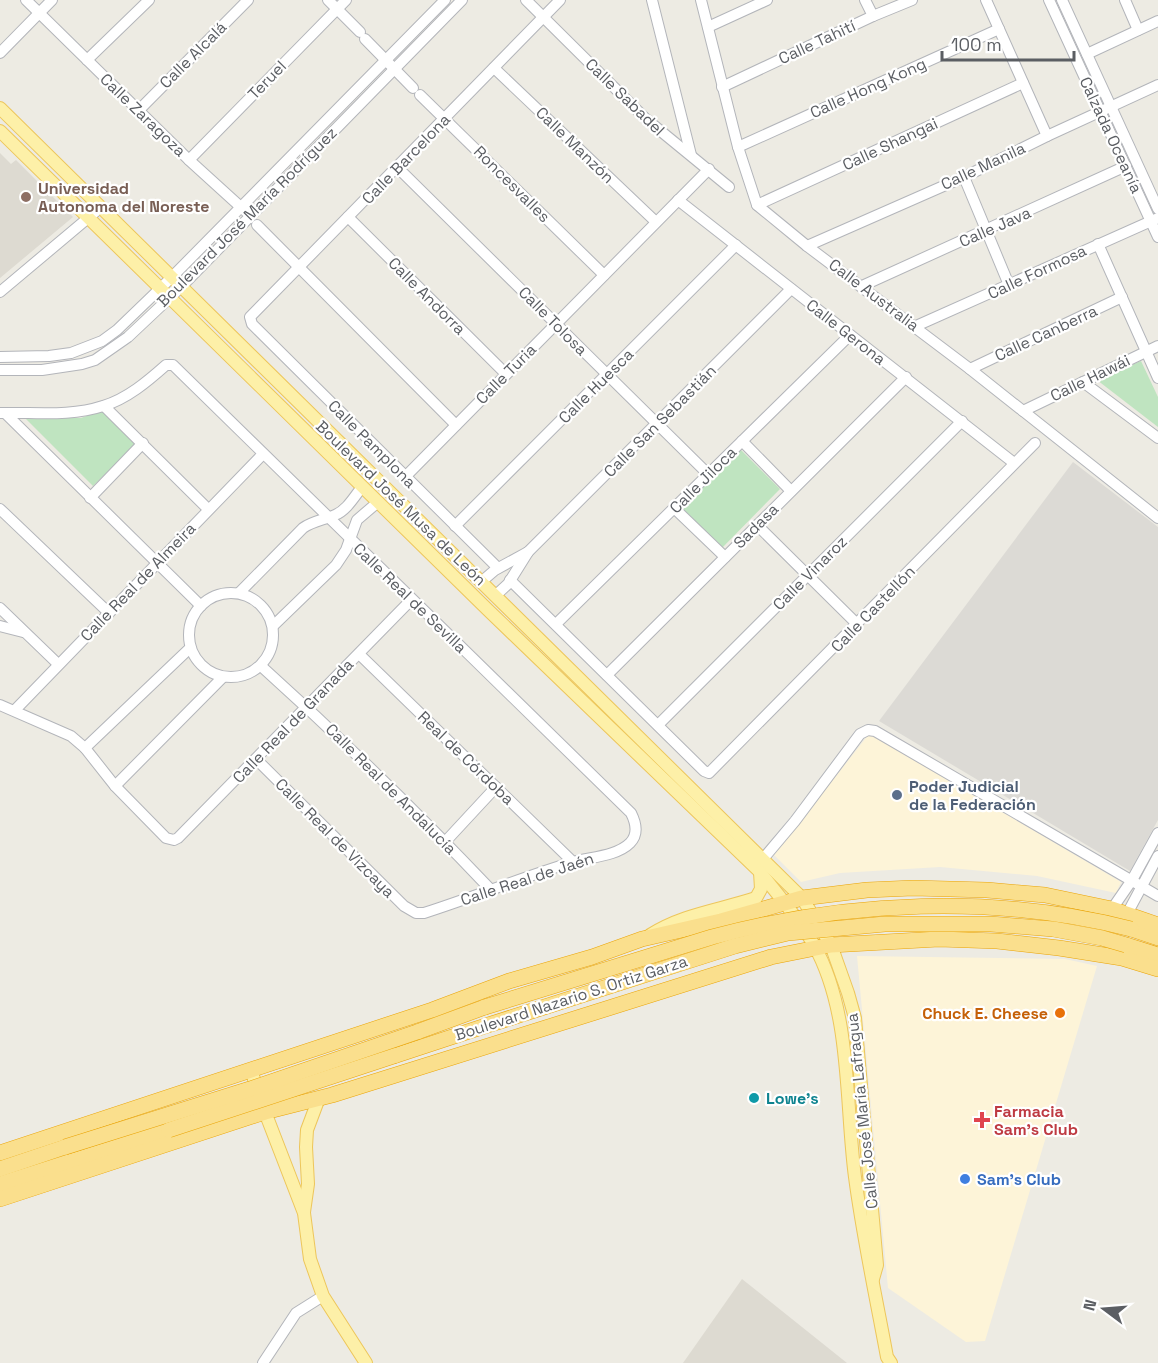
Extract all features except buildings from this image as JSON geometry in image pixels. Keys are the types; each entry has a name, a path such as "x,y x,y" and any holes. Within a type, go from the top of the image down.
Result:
{"highway":[{"path":"1,1157 14,1157 109,1118 432,1010 508,981 592,957 642,939 745,915 802,898 867,890 913,888 987,890 1044,895 1120,912 1158,925"},
{"path":"857,944 851,937 849,923 856,901 867,890"},
{"name":"Boulevard Nazario S. Ortiz Garza","path":"1,1157 65,1147 250,1089 480,1009 712,937 805,917 867,909 991,908 1070,915 1131,929 1158,938"},
{"path":"745,915 761,920 772,932 774,949 771,957"},
{"name":"Boulevard Nazario S. Ortiz Garza","path":"0,1184 735,946 788,933 885,924 991,924 1053,928 1102,938 1158,955"},
{"path":"0,1199 265,1112 319,1098 771,957 815,947 939,939 997,941 1122,958 1158,969"},
{"path":"432,1010 480,1009"},
{"path":"450,1037 519,1036"}],"main road":[{"name":"Boulevard José Musa de León","path":"0,108 180,288 802,898"},
{"name":"Boulevard José Musa de León","path":"0,131 446,570 760,873 784,902"},
{"path":"297,423 297,412 307,412"},
{"path":"446,570 481,594 495,596"},
{"path":"642,939 669,924 690,916 756,898 761,889 760,873"},
{"name":"Calle José María Lafragua","path":"802,898 831,945 855,1018 877,1265 873,1278"},
{"name":"Calle José María Lafragua","path":"784,902 815,947 835,1000 847,1079 855,1175 868,1263 873,1278 887,1356 891,1363"},
{"path":"847,1079 850,1059 858,1045"},
{"path":"251,1070 304,1213 310,1259 323,1296 361,1360"},
{"path":"304,1213 308,1184 306,1147 308,1130 319,1098"}],"street":[{"name":"Calle Zaragoza","path":"26,0 189,160 250,215"},
{"path":"0,53 52,0"},
{"path":"87,60 149,0"},
{"name":"Calle Alcalá","path":"138,111 248,0"},
{"path":"328,0 337,9"},
{"name":"Teruel","path":"189,160 346,0"},
{"name":"Boulevard José María Rodríguez","path":"0,357 49,356 86,348 102,341 117,330 445,0"},
{"name":"Boulevard José María Rodríguez","path":"0,370 66,368 94,360 128,337 180,288 462,0"},
{"name":"Calle Sabadel","path":"526,0 646,119 729,187"},
{"name":"Calle Barcelona","path":"250,317 560,0"},
{"path":"652,0 691,155"},
{"path":"701,0 738,147 757,205"},
{"path":"708,27 767,0"},
{"path":"866,0 873,16"},
{"name":"Calle Tahití","path":"723,87 912,0"},
{"path":"986,0 1047,136"},
{"name":"Calzada Oceanía","path":"1049,0 1158,209"},
{"name":"Calzada Oceanía","path":"1062,0 1087,54 1126,166 1155,219 1158,237"},
{"path":"1125,0 1138,30"},
{"name":"Roncesvalles","path":"337,9 385,60 604,275"},
{"path":"1087,54 1158,21"},
{"name":"Calle Hong Kong","path":"738,147 999,29"},
{"name":"Calle Manzón","path":"494,68 656,222"},
{"name":"Calle Shangai","path":"757,205 1023,83"},
{"name":"Calle Manila","path":"807,246 964,177 1158,85"},
{"name":"Calle Java","path":"862,286 1126,166"},
{"name":"Calle Tolosa","path":"398,168 708,474"},
{"name":"Calle Turia","path":"405,477 709,169"},
{"path":"964,177 1010,285"},
{"name":"Calle Gerona","path":"678,200 1014,463"},
{"name":"Calle Australia","path":"757,205 807,246 916,326 1158,518"},
{"path":"0,292 86,217 100,208"},
{"name":"Calle Andorra","path":"348,217 506,374"},
{"name":"Calle Formosa","path":"916,326 1155,219"},
{"path":"257,225 456,425"},
{"path":"1098,243 1158,378"},
{"name":"Calle Huesca","path":"455,526 736,245"},
{"name":"Calle San Sebastián","path":"495,596 510,580 528,552 791,290"},
{"name":"Calle Canberra","path":"970,369 1122,297"},
{"name":"Calle Pamplona","path":"250,317 252,324 498,568"},
{"name":"Calle Jiloca","path":"556,624 850,335"},
{"name":"Calle Hawái","path":"1023,411 1158,346"},
{"name":"Calle Real de Sevilla","path":"104,406 131,393 166,365 171,364 631,813 635,820 634,838"},
{"name":"Sadasa","path":"607,675 906,378"},
{"path":"1083,382 1158,438"},
{"path":"2,413 54,414 79,412 104,406 143,442 208,509"},
{"path":"2,413 201,606"},
{"name":"Calle Vinaroz","path":"658,725 962,421"},
{"path":"742,441 792,491"},
{"path":"90,498 143,442"},
{"name":"Calle Castellón","path":"658,725 704,771 709,773 1035,443"},
{"name":"Calle Real de Almeira","path":"15,710 263,454"},
{"path":"239,593 303,528 310,523 343,511 362,487"},
{"path":"273,626 336,565 350,540 357,520 378,502"},
{"path":"674,508 725,557"},
{"path":"0,509 109,613"},
{"path":"757,525 857,624"},
{"name":"Calle San Sebastián","path":"481,582 498,568 528,552"},
{"path":"510,580 658,725"},
{"path":"225,593 239,593 254,600 266,611 273,626 273,640 269,654 261,666 243,676 223,677 209,672 197,662 190,648 190,626 192,618 201,606 212,597 225,593"},
{"name":"Calle Real de Granada","path":"115,786 166,837 174,840 411,600"},
{"path":"0,608 58,664"},
{"path":"0,626 26,632"},
{"path":"85,748 190,648"},
{"name":"Real de Córdoba","path":"359,654 573,862"},
{"name":"Calle Real de Andalucía","path":"261,666 306,706 492,891"},
{"path":"0,705 58,729 85,748 115,786 223,677"},
{"path":"763,859 795,821 860,734 868,730 875,731 1158,896"},
{"name":"Calle Real de Vizcaya","path":"256,759 404,906 416,913"},
{"path":"445,842 496,787"},
{"path":"1120,912 1136,883 1158,833"},
{"name":"Calle Real de Jaén","path":"416,913 424,913 573,862 622,849 634,838"},
{"path":"1136,883 1158,856"},
{"path":"263,1363 296,1313 323,1296"}],"shaded area":[{"name":"Universidad Autonoma del Noreste","path":"0,153 11,164 16,160 73,217 0,278"},
{"path":"1073,462 1158,527 1158,820 1130,871 879,721"},
{"name":"Poder Judicial de la Federación","path":"869,734 1121,882 1116,893 1037,876 940,867 840,873 801,882 774,855"},
{"path":"857,956 1065,959 1097,966 985,1341 966,1342 888,1288"},
{"path":"742,1279 847,1363 683,1363"}],"green space":[{"path":"1141,361 1158,397 1158,427 1097,380"},
{"path":"103,410 137,443 93,486 25,418 81,418"},
{"path":"740,449 780,489 721,549 681,508"}],"place":[{"name":"Universidad Autonoma del Noreste","path":"26,197"},
{"name":"Poder Judicial de la Federación","path":"897,795"},
{"name":"Chuck E. Cheese","path":"1060,1013"},
{"name":"Lowe's","path":"754,1098"},
{"name":"Farmacia Sam's Club","path":"982,1120"},
{"name":"Sam's Club","path":"965,1179"}]}
